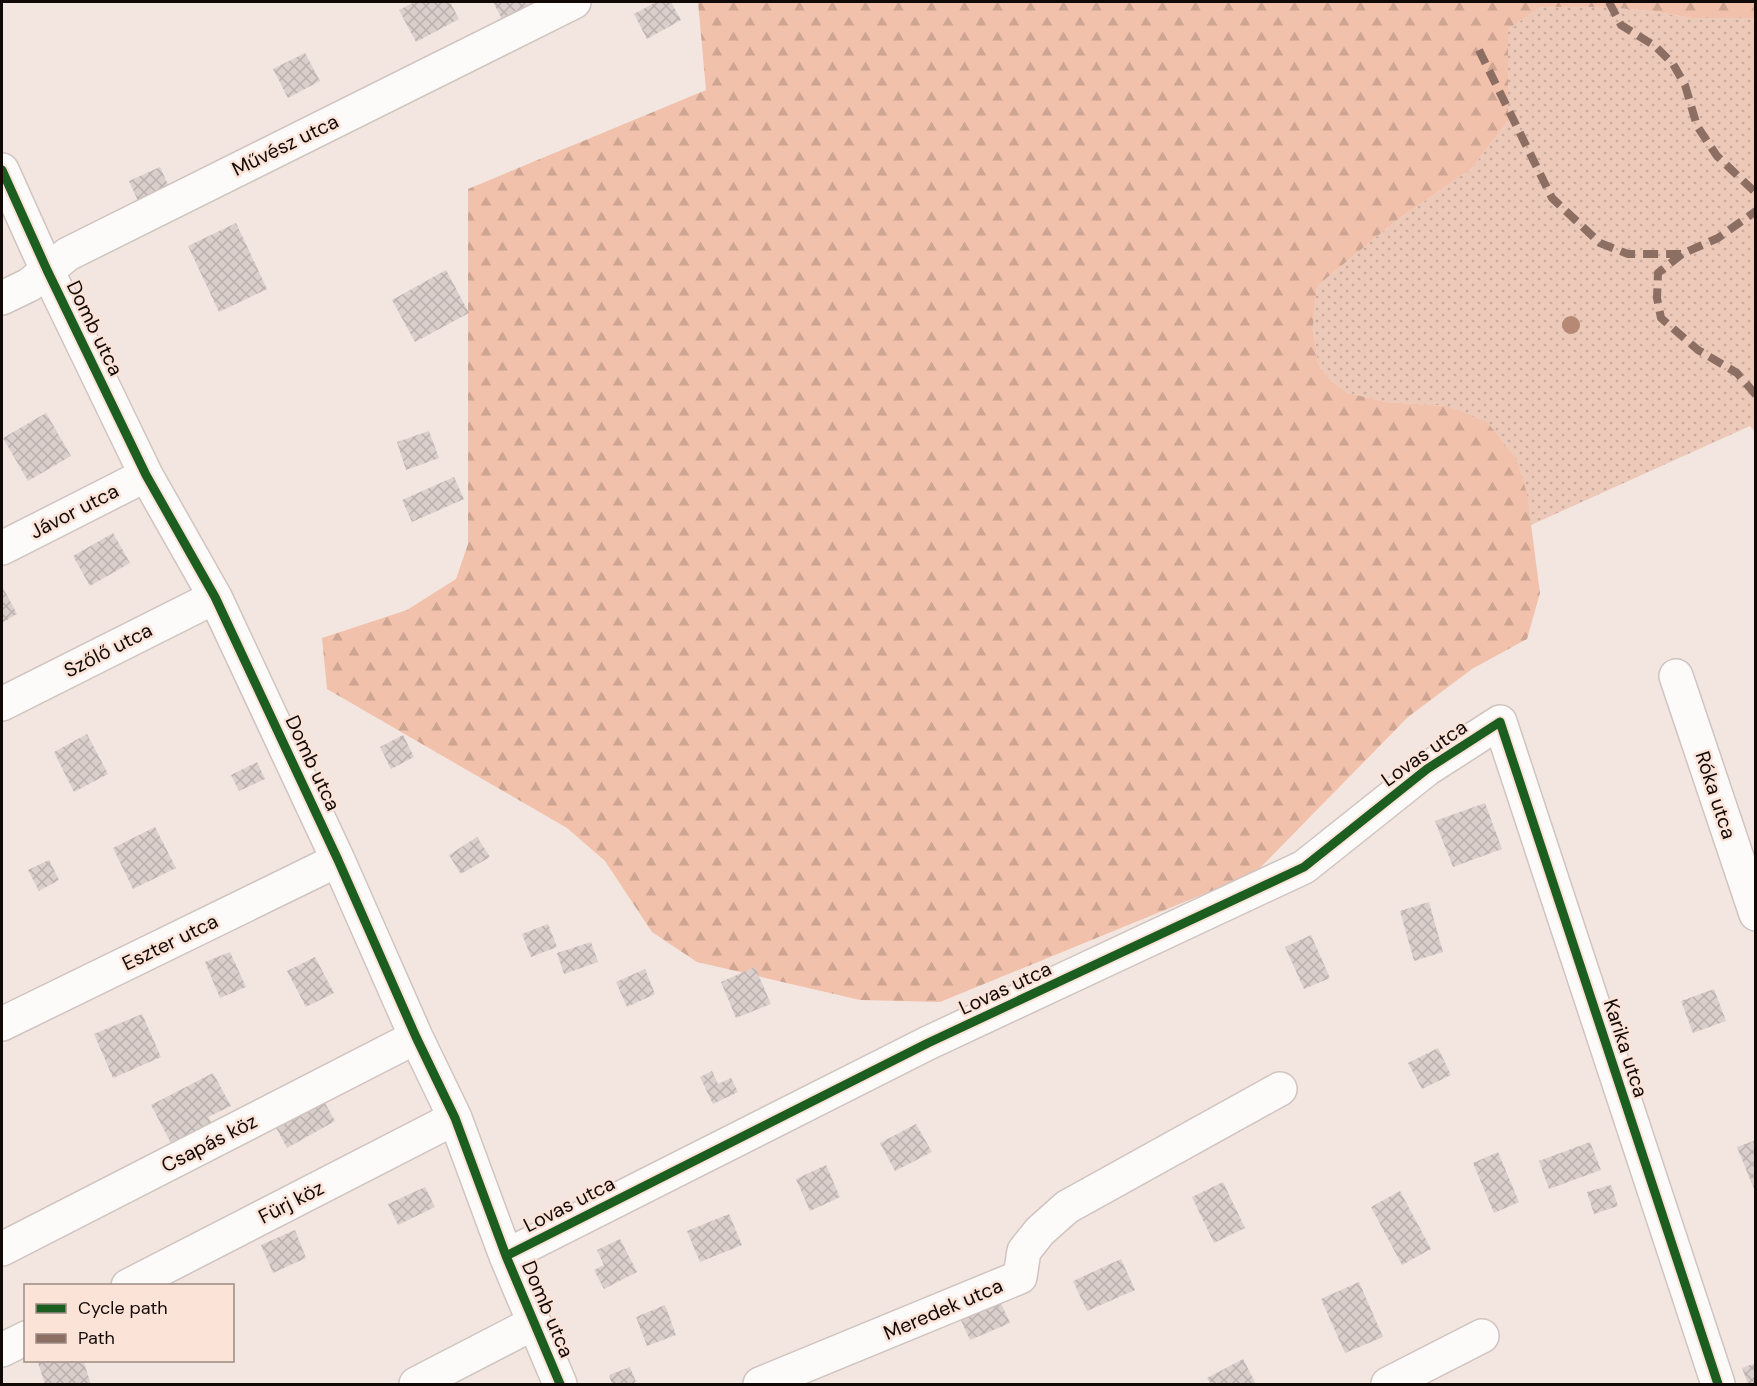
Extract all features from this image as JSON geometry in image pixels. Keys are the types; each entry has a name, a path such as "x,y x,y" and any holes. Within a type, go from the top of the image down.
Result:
{"street":[{"name":"Művész utca","path":"2,298 29,285 68,254 574,2"},
{"name":"Domb utca","path":"2,170 47,270 147,475 215,597 338,860 416,1037 455,1118 506,1256 560,1384"},
{"name":"Jávor utca","path":"2,548 147,475"},
{"name":"Szőlő utca","path":"2,704 215,597"},
{"name":"Róka utca","path":"1676,676 1755,914"},
{"name":"Lovas utca","path":"506,1256 928,1043 1304,867 1427,769 1500,722"},
{"name":"Karika utca","path":"1500,722 1718,1384"},
{"name":"Eszter utca","path":"2,1024 338,860"},
{"name":"Csapás köz","path":"2,1249 416,1037"},
{"name":"Meredek utca","path":"760,1384 1020,1277 1024,1251 1040,1231 1067,1207 1280,1089"},
{"name":"Fürj köz","path":"132,1284 455,1118"},
{"path":"416,1384 534,1323"},
{"path":"1388,1384 1482,1336"},
{"path":"2,1350 24,1339"}],"shaded area":[{"path":"1541,7 1604,7 1651,11 1692,18 1755,18 1755,432 1750,426 1531,525 1517,460 1447,406 1386,402 1348,393 1331,381 1318,364 1313,327 1317,286 1397,220 1471,169 1508,121 1508,29"}],"green space":[{"path":"698,2 1755,2 1755,18 1692,18 1651,11 1604,7 1541,7 1508,29 1508,121 1471,169 1397,220 1317,286 1313,327 1318,364 1331,381 1348,393 1386,402 1447,406 1487,422 1517,460 1527,494 1540,593 1527,639 1472,669 1408,717 1255,873 940,1002 860,1000 697,962 652,932 605,861 567,828 327,689 322,638 407,610 456,579 468,544 468,189 706,90"}],"building":[{"path":"415,2 450,2 459,19 416,42 399,10"},
{"path":"493,2 537,2 502,19"},
{"path":"656,2 671,2 681,20 647,39 634,14"},
{"path":"305,53 320,81 288,98 273,69"},
{"path":"160,167 169,187 138,201 129,181"},
{"path":"236,223 267,289 219,312 188,246"},
{"path":"446,270 469,313 415,342 392,300"},
{"path":"46,413 71,456 28,481 3,438"},
{"path":"429,431 439,458 406,470 397,442"},
{"path":"454,477 464,499 412,522 402,500"},
{"path":"113,533 130,563 90,586 73,556"},
{"path":"2,586 17,614 2,623"},
{"path":"87,734 108,774 74,792 54,752"},
{"path":"403,735 414,757 391,769 380,747"},
{"path":"257,762 265,779 239,791 231,775"},
{"path":"1485,803 1502,849 1453,867 1435,821"},
{"path":"155,827 176,868 133,889 113,848"},
{"path":"477,837 490,857 461,874 449,855"},
{"path":"49,860 59,880 39,891 28,870"},
{"path":"1429,902 1443,952 1414,961 1400,911"},
{"path":"548,924 557,947 531,957 522,934"},
{"path":"1311,935 1330,978 1304,989 1285,947"},
{"path":"591,942 598,962 564,974 557,953"},
{"path":"230,952 246,987 220,998 205,962"},
{"path":"315,957 334,993 306,1007 287,971"},
{"path":"755,967 771,1004 736,1018 721,982"},
{"path":"645,969 655,994 627,1007 616,982"},
{"path":"1714,989 1726,1021 1693,1033 1681,1001"},
{"path":"142,1014 161,1057 113,1078 94,1034"},
{"path":"1438,1048 1451,1075 1422,1089 1408,1063"},
{"path":"712,1071 718,1084 731,1078 738,1092 713,1104 700,1077"},
{"path":"213,1073 231,1106 208,1117 212,1124 172,1145 151,1105"},
{"path":"320,1094 335,1121 287,1148 272,1120"},
{"path":"916,1124 932,1152 895,1171 880,1143"},
{"path":"1756,1140 1756,1189 1754,1189 1737,1147"},
{"path":"1590,1142 1601,1170 1549,1189 1539,1161"},
{"path":"1498,1152 1519,1202 1494,1213 1473,1163"},
{"path":"826,1165 840,1197 810,1211 796,1179"},
{"path":"1223,1182 1245,1228 1214,1243 1192,1197"},
{"path":"1611,1185 1618,1206 1594,1214 1587,1192"},
{"path":"425,1187 435,1207 398,1225 388,1204"},
{"path":"1400,1191 1431,1249 1402,1265 1371,1207"},
{"path":"729,1214 742,1245 700,1262 687,1231"},
{"path":"295,1230 306,1258 273,1273 261,1245"},
{"path":"620,1239 637,1272 604,1289 594,1270 604,1265 597,1250"},
{"path":"1121,1259 1135,1290 1087,1311 1073,1281"},
{"path":"1359,1282 1383,1337 1345,1353 1321,1299"},
{"path":"999,1299 1010,1323 970,1340 959,1316"},
{"path":"665,1305 676,1335 647,1346 636,1317"},
{"path":"1243,1359 1256,1384 1211,1384 1207,1378"},
{"path":"38,1362 84,1362 91,1384 45,1384"},
{"path":"1756,1363 1756,1384 1748,1384 1742,1368"},
{"path":"630,1367 636,1382 612,1384 609,1375"}],"marked path":[{"path":"1609,2 1621,25 1655,46 1673,64 1685,85 1697,126 1717,156 1756,193"},
{"path":"1479,50 1552,198 1600,243 1628,254 1682,254 1718,238 1756,211"},
{"path":"1682,254 1658,273 1657,298 1661,318 1698,350 1737,373 1756,395"}],"cycle path":[{"path":"2,170 47,270 146,475 215,597 338,860 416,1037 455,1118 506,1256 560,1384"},
{"path":"506,1256 928,1043 1304,867 1427,769 1500,722 1718,1384"}]}
